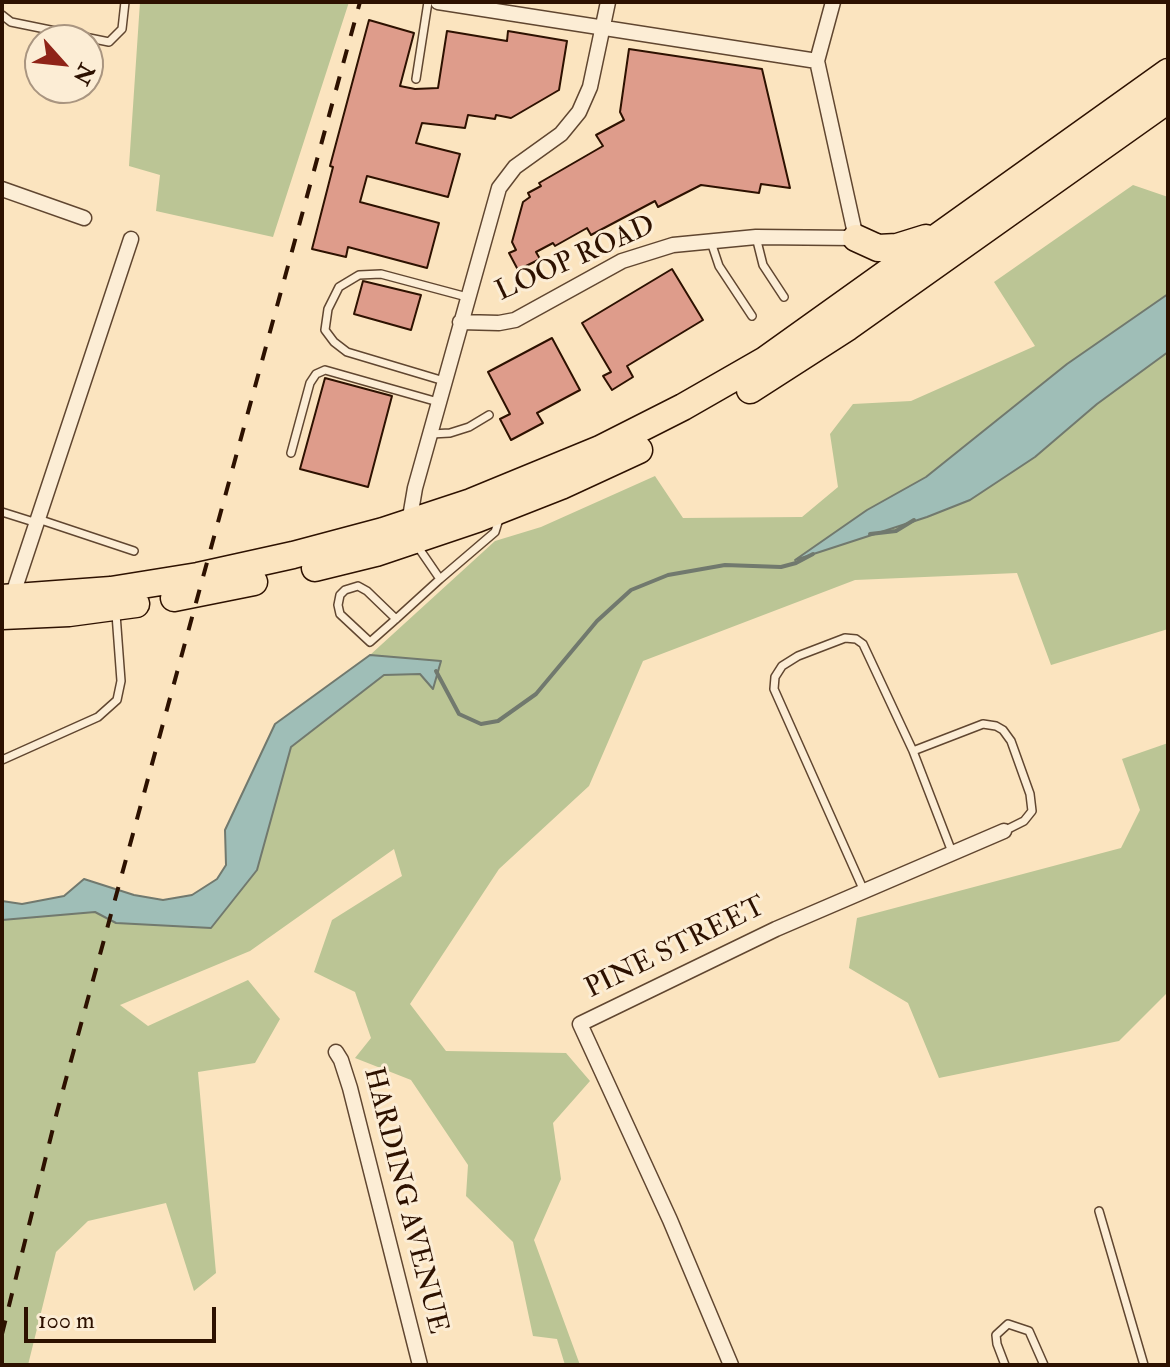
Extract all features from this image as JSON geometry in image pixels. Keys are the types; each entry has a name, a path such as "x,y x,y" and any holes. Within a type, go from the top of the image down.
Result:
{"highway":[{"path":"5,604 115,607 210,592 297,573 412,532 471,502 558,467 697,400 790,343 1168,72"},
{"path":"5,604 198,576 339,544 412,532 502,510 648,446 766,380 860,319 1168,100"},
{"path":"856,238 878,248 897,247 965,218"}],"street":[{"path":"438,2 817,61"},
{"path":"412,532 413,496 499,188 515,167 561,134 579,112 593,77 608,2"},
{"path":"833,2 817,61 856,238"},
{"path":"2,189 84,218"},
{"name":"LOOP ROAD","path":"460,322 508,322 637,255 673,245 756,237 856,238"},
{"path":"5,604 37,521 131,239"},
{"name":"PINE STREET","path":"731,1365 670,1220 580,1024 776,929 1004,831"},
{"name":"HARDING AVENUE","path":"336,1052 350,1088 420,1365"}],"lane":[{"path":"2,15 11,22 109,42 122,29 125,2"},
{"path":"416,79 428,2"},
{"path":"756,237 763,265 784,297"},
{"path":"711,240 719,266 752,316"},
{"path":"444,381 347,352 325,330 328,309 339,287 359,275 381,274 467,297"},
{"path":"291,453 310,383 316,374 325,370 438,402"},
{"path":"429,434 459,430 489,415"},
{"path":"396,619 358,586 340,595 340,614 370,642 495,532 502,510"},
{"path":"2,512 134,551"},
{"path":"412,532 440,579"},
{"path":"2,760 98,717 117,700 121,681 115,607"},
{"path":"864,891 774,689 775,677 782,666 798,656 845,638 856,639 863,644 913,751 952,852"},
{"path":"913,751 983,724 1003,730 1011,741 1032,811 1024,821 1004,831"},
{"path":"1099,1211 1144,1365"},
{"path":"1005,1365 996,1335 1008,1324 1029,1331 1044,1365"}],"green space":[{"path":"140,2 349,2 273,237 156,211 160,175 129,166"},
{"path":"1133,185 1168,197 1168,629 1051,665 1017,573 855,580 643,661 589,786 499,869 410,1004 446,1051 566,1053 590,1081 553,1123 561,1179 534,1240 580,1365 565,1365 557,1339 533,1336 513,1242 466,1196 468,1165 411,1080 355,1058 371,1038 355,992 314,972 332,920 402,876 394,849 250,951 120,1005 148,1026 248,980 280,1019 255,1063 198,1072 216,1273 194,1291 166,1203 88,1221 56,1252 28,1365 2,1365 2,920 95,912 116,923 211,927 257,870 291,747 384,675 420,674 432,688 441,661 370,655 495,541 541,527 655,476 683,518 802,517 838,487 830,434 853,404 911,401 1035,346 994,282"},
{"path":"1168,743 1168,992 1119,1041 939,1078 908,1003 849,968 857,918 1121,848 1140,810 1122,759"}],"water":[{"path":"1168,294 1168,352 1097,404 1035,457 970,500 795,560 867,510 926,477 1067,364"},
{"path":"370,655 441,661 433,689 420,674 384,675 291,747 257,870 211,928 116,923 95,912 2,920 2,901 22,904 64,896 84,879 134,895 163,900 192,895 217,879 226,865 225,830 275,724"}],"building":[{"path":"369,20 414,33 400,86 415,89 438,88 447,31 507,41 508,31 567,41 559,90 511,118 468,115 465,128 422,123 416,143 460,154 448,197 367,176 360,202 439,223 427,268 348,247 346,257 312,249 333,167 330,166"},
{"path":"629,49 762,69 790,188 761,184 759,193 701,185 658,207 655,201 591,235 587,228 555,246 553,243 536,252 540,259 518,270 509,253 516,250 512,242 523,202 530,197 528,193 541,186 539,183 603,146 596,135 624,120 620,112"},
{"path":"672,269 703,320 627,366 633,377 612,390 603,376 611,372 582,323"},
{"path":"363,281 421,295 411,330 354,314"},
{"path":"552,338 580,390 537,413 543,423 511,440 500,419 510,414 488,372"},
{"path":"325,378 392,396 368,487 300,469"}],"waterway":[{"path":"870,534 896,531 914,520"},
{"path":"436,671 459,714 481,724 498,721 536,694 597,621 631,590 668,575 725,565 781,567 813,554"}],"railway":[{"path":"2,1334 57,1112 360,2"}]}
